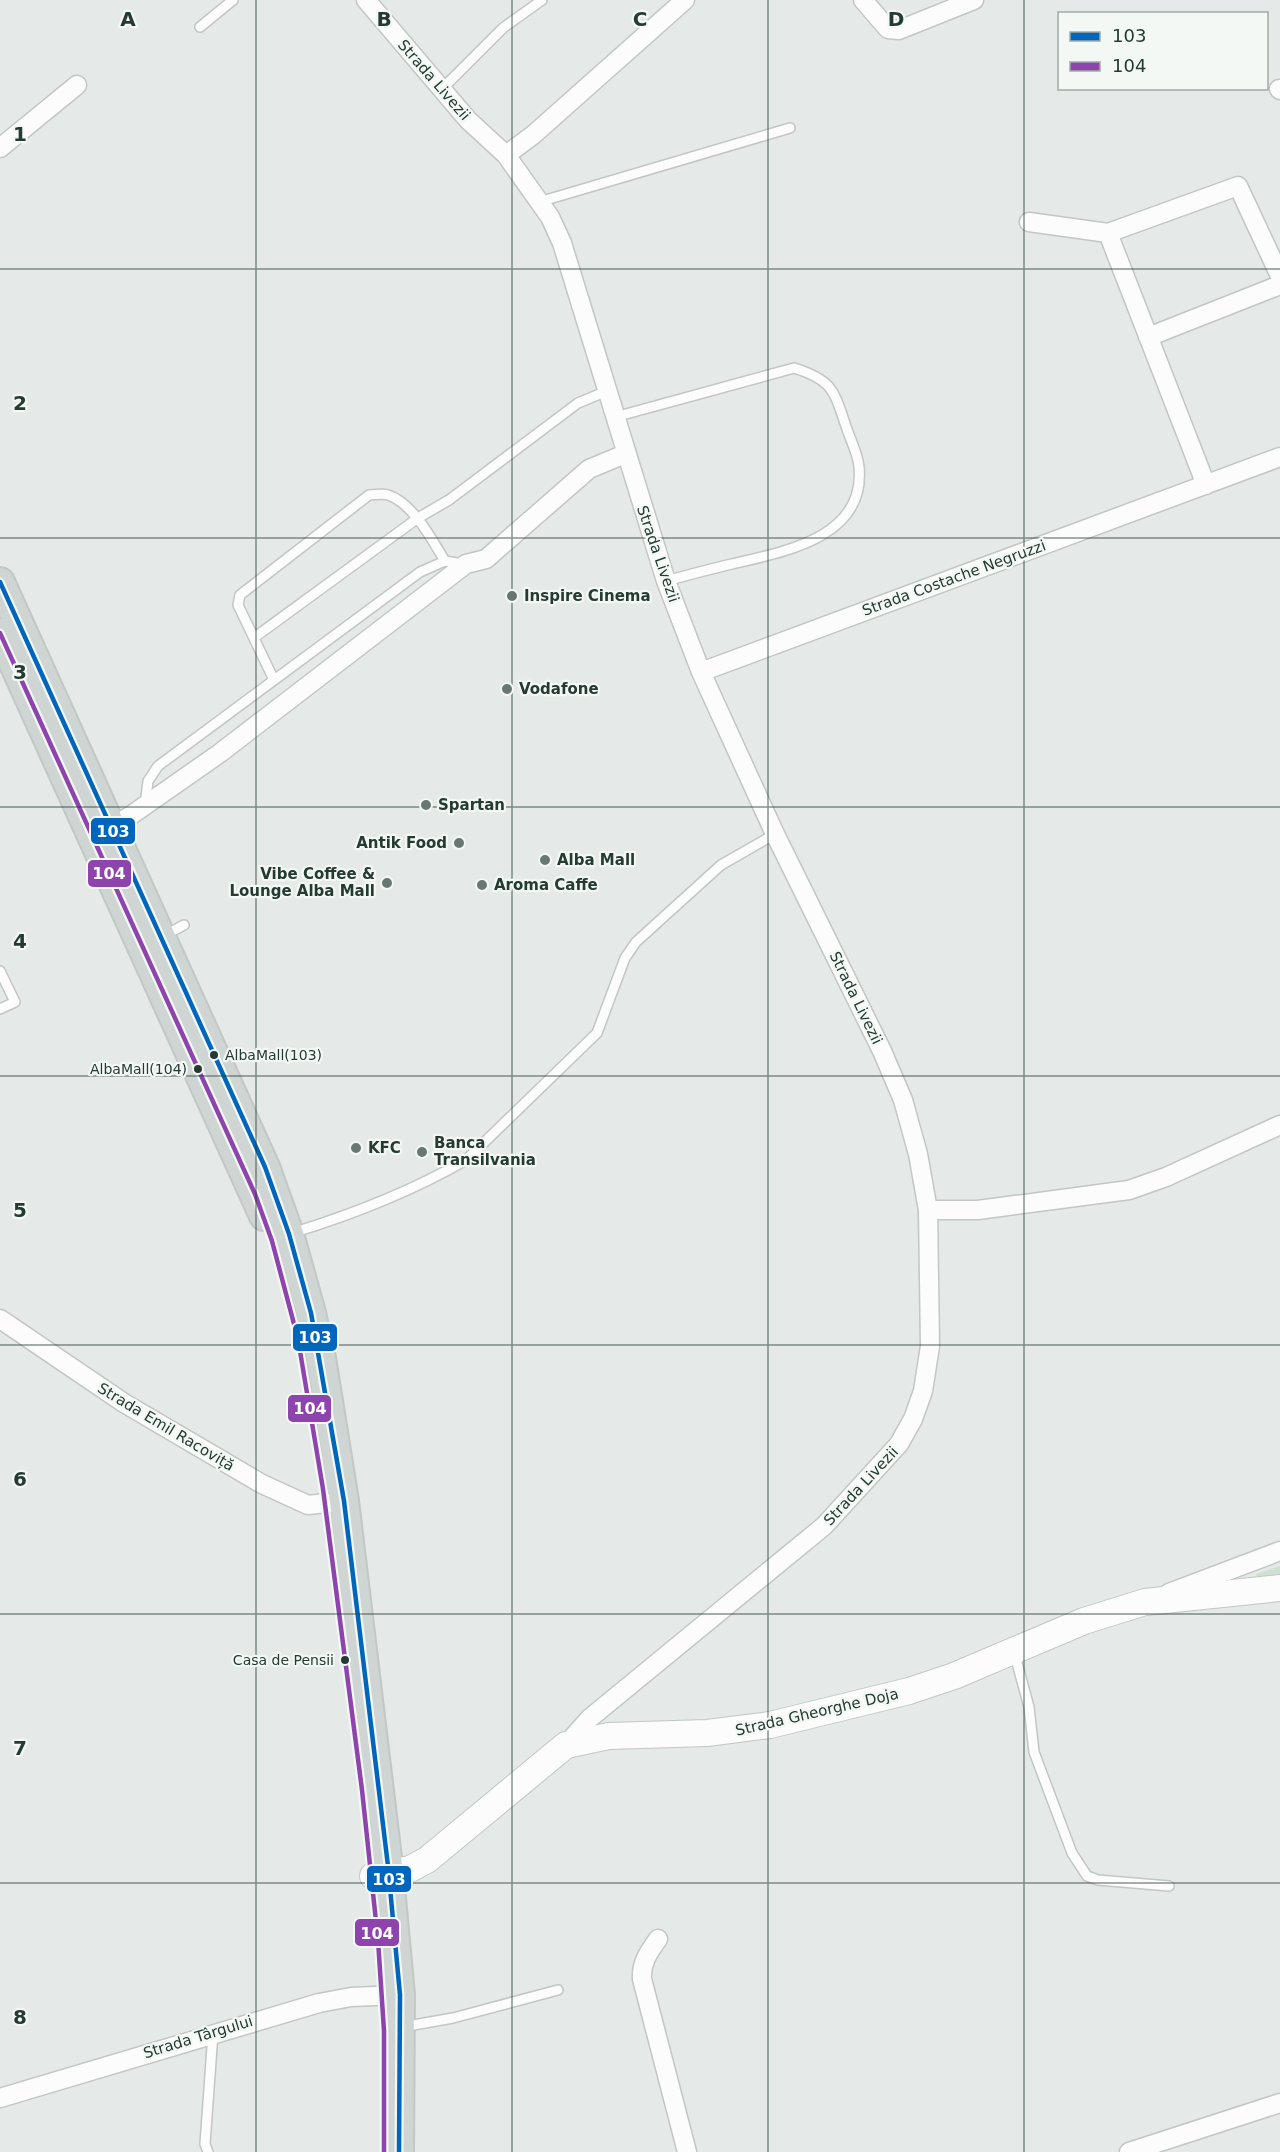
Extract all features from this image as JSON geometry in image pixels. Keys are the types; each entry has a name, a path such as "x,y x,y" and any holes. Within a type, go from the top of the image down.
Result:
{"main road":[{"path":"0,582 273,1242 335,1503"},
{"path":"0,633 103,832 172,931 266,1167 289,1234 321,1358 335,1503 381,1875 391,1995 384,2152"},
{"path":"391,1995 400,2027 399,2152"}],"street":[{"name":"Strada Livezii","path":"366,0 468,120 506,155 539,202 562,243 625,454 666,581 701,672 775,834 882,1052 903,1100 918,1154 928,1210 930,1346 922,1391 913,1419 899,1444 824,1526 590,1719 566,1745"},
{"path":"506,155 533,135 685,0"},
{"path":"863,0 888,29 898,30 974,0"},
{"path":"0,148 77,85"},
{"path":"1029,222 1108,233 1238,186 1280,276"},
{"path":"1108,233 1206,485"},
{"path":"1148,337 1280,285"},
{"path":"103,832 227,748 466,564 486,559 589,469 625,454"},
{"name":"Strada Costache Negruzzi","path":"701,672 1280,457"},
{"path":"928,1210 978,1210 1129,1190 1166,1177 1280,1125"},
{"name":"Strada Emil Racoviță","path":"0,1319 124,1403 262,1484 308,1504 335,1503"},
{"name":"Strada Gheorghe Doja","path":"381,1875 410,1869 427,1860 566,1745 609,1736 707,1733 770,1725 909,1691 954,1676 1084,1621 1145,1602 1280,1551"},
{"path":"1145,1602 1280,1588"},
{"path":"657,1939 641,1969 642,1979 687,2152"},
{"name":"Strada Târgului","path":"0,2098 319,2003 391,1995"},
{"path":"1129,2152 1280,2103"}],"lane":[{"path":"200,27 233,0"},
{"path":"442,89 503,28 542,0"},
{"path":"539,202 790,128"},
{"path":"615,417 794,368 815,375 832,388 860,465 855,498 840,520 813,542 789,551 666,581"},
{"path":"255,637 417,518 449,500 578,403 607,391"},
{"path":"274,680 238,605 240,595 369,495 388,495 417,518 445,561"},
{"path":"145,805 148,781 158,766 420,572 445,561 466,564"},
{"path":"289,1234 332,1220 441,1174 466,1160 597,1033 625,958 636,942 721,865 775,834"},
{"path":"0,971 15,1002 0,1009"},
{"path":"1014,1649 1029,1707 1034,1752 1072,1853 1082,1869 1087,1876 1098,1880 1169,1886"},
{"path":"400,2027 453,2018 558,1990"},
{"path":"208,2152 205,2144 213,2033"}],"green space":[{"path":"1280,1566 1280,1579 1258,1582 1256,1574"}],"transit line":[{"name":"103","path":"0,582 265,1167 289,1234 311,1313 344,1501 388,1866 400,1995 399,2152"},
{"name":"104","path":"0,633 255,1194 272,1241 298,1339 323,1489 362,1790 378,1940 384,2031 384,2152"}],"place":[{"name":"Inspire Cinema","path":"512,596"},
{"name":"Vodafone","path":"507,689"},
{"name":"Spartan","path":"426,805"},
{"name":"Antik Food","path":"459,843"},
{"name":"Alba Mall","path":"545,860"},
{"name":"Vibe Coffee & Lounge Alba Mall","path":"387,883"},
{"name":"Aroma Caffe","path":"482,885"},
{"name":"AlbaMall(103)","path":"214,1055"},
{"name":"AlbaMall(104)","path":"198,1069"},
{"name":"KFC","path":"356,1148"},
{"name":"Banca Transilvania","path":"422,1152"},
{"name":"Casa de Pensii","path":"345,1660"}]}
